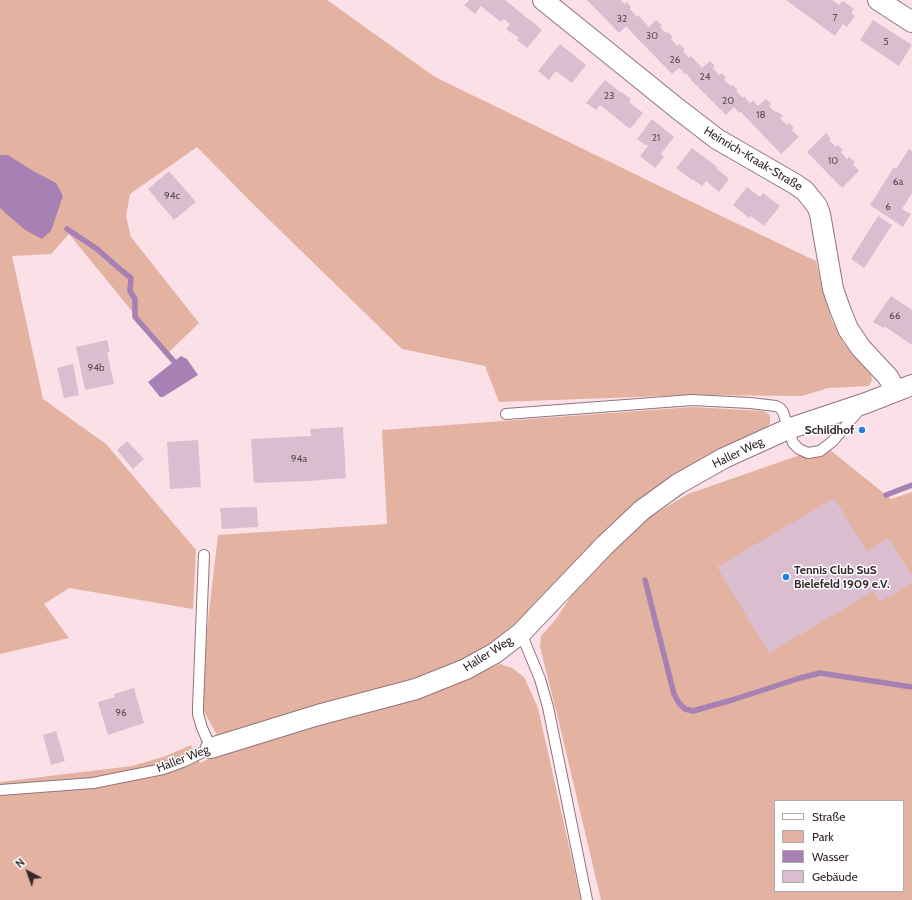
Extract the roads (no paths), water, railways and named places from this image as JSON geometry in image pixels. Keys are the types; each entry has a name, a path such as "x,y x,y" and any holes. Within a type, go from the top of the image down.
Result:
{"street":[{"name":"Heinrich-Kraak-Straße","path":"542,0 717,139 805,191 817,206 820,214 833,289 848,329 861,348 888,377 904,388"},
{"path":"878,0 912,22"},
{"name":"Haller Weg","path":"211,748 318,715 416,689 466,669 494,653 521,633 605,545 642,510 678,484 724,458 788,429 866,403 904,388"}],"lane":[{"path":"506,414 692,400 776,406 783,412 793,443 799,449 808,453 820,451 833,441 866,403"},
{"path":"204,555 198,714 202,728 211,748"},
{"path":"521,633 540,679 548,707 587,900"},
{"name":"Haller Weg","path":"0,790 93,783 163,769 185,761 211,748"}],"water":[{"path":"0,155 8,155 33,171 56,183 63,196 51,231 42,239 25,230 0,208"},
{"path":"181,356 187,359 198,375 163,397 160,397 148,382"}],"waterway":[{"path":"67,229 97,249 131,278 130,291 135,299 135,317 178,366"},
{"path":"886,495 912,485"},
{"path":"645,580 674,694 679,703 685,709 693,711 820,673 912,687"}],"place":[{"name":"Schildhof","path":"862,430"},
{"name":"Tennis Club SuS Bielefeld 1909 e.V.","path":"786,577"}]}
